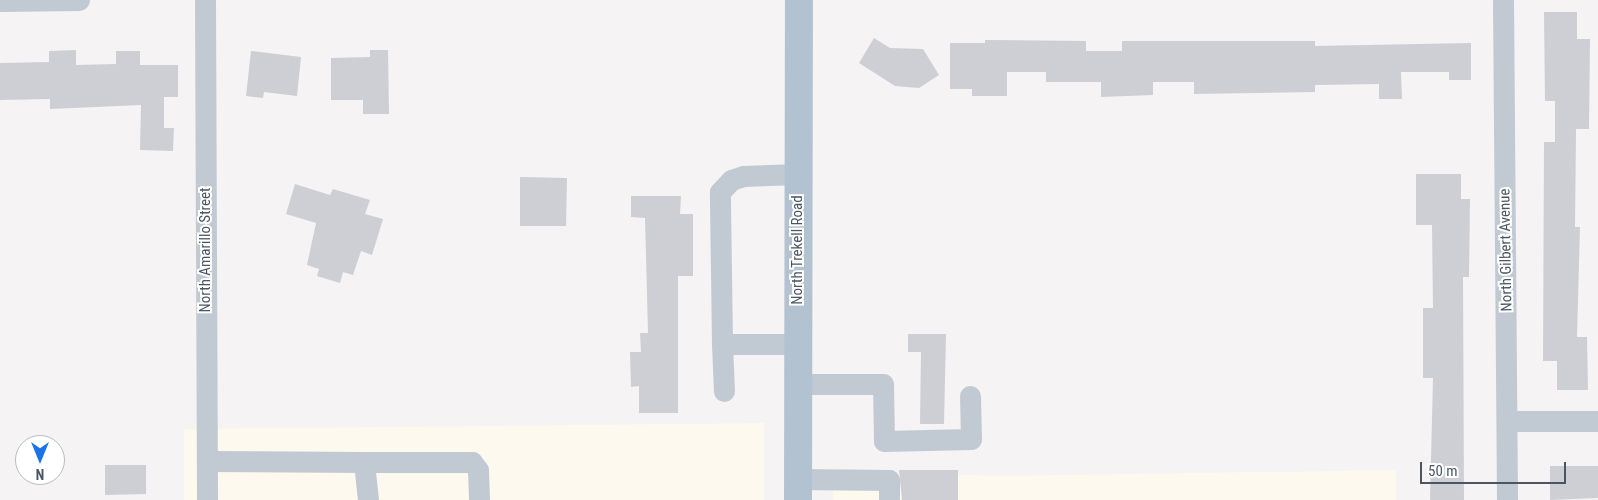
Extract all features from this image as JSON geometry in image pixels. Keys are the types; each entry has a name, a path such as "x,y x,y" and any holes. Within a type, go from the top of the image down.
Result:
{"main road":[{"name":"North Trekell Road","path":"798,489 799,0"}],"street":[{"path":"0,1 79,0"},
{"name":"North Amarillo Street","path":"205,0 207,500"},
{"name":"North Gilbert Avenue","path":"1503,0 1507,500"},
{"path":"724,390 720,192 731,180 743,176 798,174"},
{"path":"722,344 798,344"},
{"path":"798,384 883,384 884,441 970,439 970,396"},
{"path":"1507,421 1598,422"},
{"path":"207,461 472,462 478,470 479,500"},
{"path":"364,462 368,500"},
{"path":"798,489 889,480 889,500"}],"shaded area":[{"path":"764,423 764,500 184,500 184,429"},
{"path":"834,470 997,476 1396,470 1396,500 833,500"}],"building":[{"path":"1544,12 1577,12 1577,39 1590,39 1589,129 1576,129 1575,227 1580,227 1577,337 1587,337 1588,390 1557,390 1557,361 1543,361 1544,142 1555,142 1555,101 1545,101"},
{"path":"874,38 890,48 923,49 939,75 919,88 895,86 859,63"},
{"path":"985,40 1086,41 1086,51 1122,51 1122,41 1315,41 1315,46 1471,43 1471,80 1449,80 1449,72 1401,72 1402,99 1379,99 1379,84 1315,85 1315,92 1194,94 1194,82 1153,82 1153,95 1101,97 1101,82 1046,82 1046,72 1007,72 1007,96 972,96 972,89 950,89 950,43 985,43"},
{"path":"76,50 76,65 116,64 116,51 140,51 140,65 178,65 178,97 164,97 164,128 174,128 173,151 140,150 141,105 50,109 50,99 0,100 0,63 49,62 49,51"},
{"path":"370,50 388,50 389,114 363,114 363,100 331,100 331,58 370,57"},
{"path":"251,51 301,57 297,96 264,92 263,98 246,96"},
{"path":"1416,174 1461,174 1461,199 1470,199 1469,277 1463,277 1464,500 1430,500 1433,378 1423,378 1423,308 1433,308 1432,225 1416,225"},
{"path":"520,177 567,178 566,226 520,226"},
{"path":"295,184 330,195 333,189 370,200 365,214 383,219 372,255 361,251 353,275 343,272 340,283 317,276 319,269 307,265 316,223 286,214"},
{"path":"631,196 681,196 680,214 693,214 693,276 678,276 678,413 639,413 639,386 631,387 630,352 641,352 640,333 648,333 645,218 631,217"},
{"path":"908,334 946,334 944,424 920,424 921,352 908,352"},
{"path":"105,465 146,465 146,494 105,495"},
{"path":"1550,466 1598,466 1598,498 1550,500"},
{"path":"899,470 958,470 958,500 902,500"}]}
